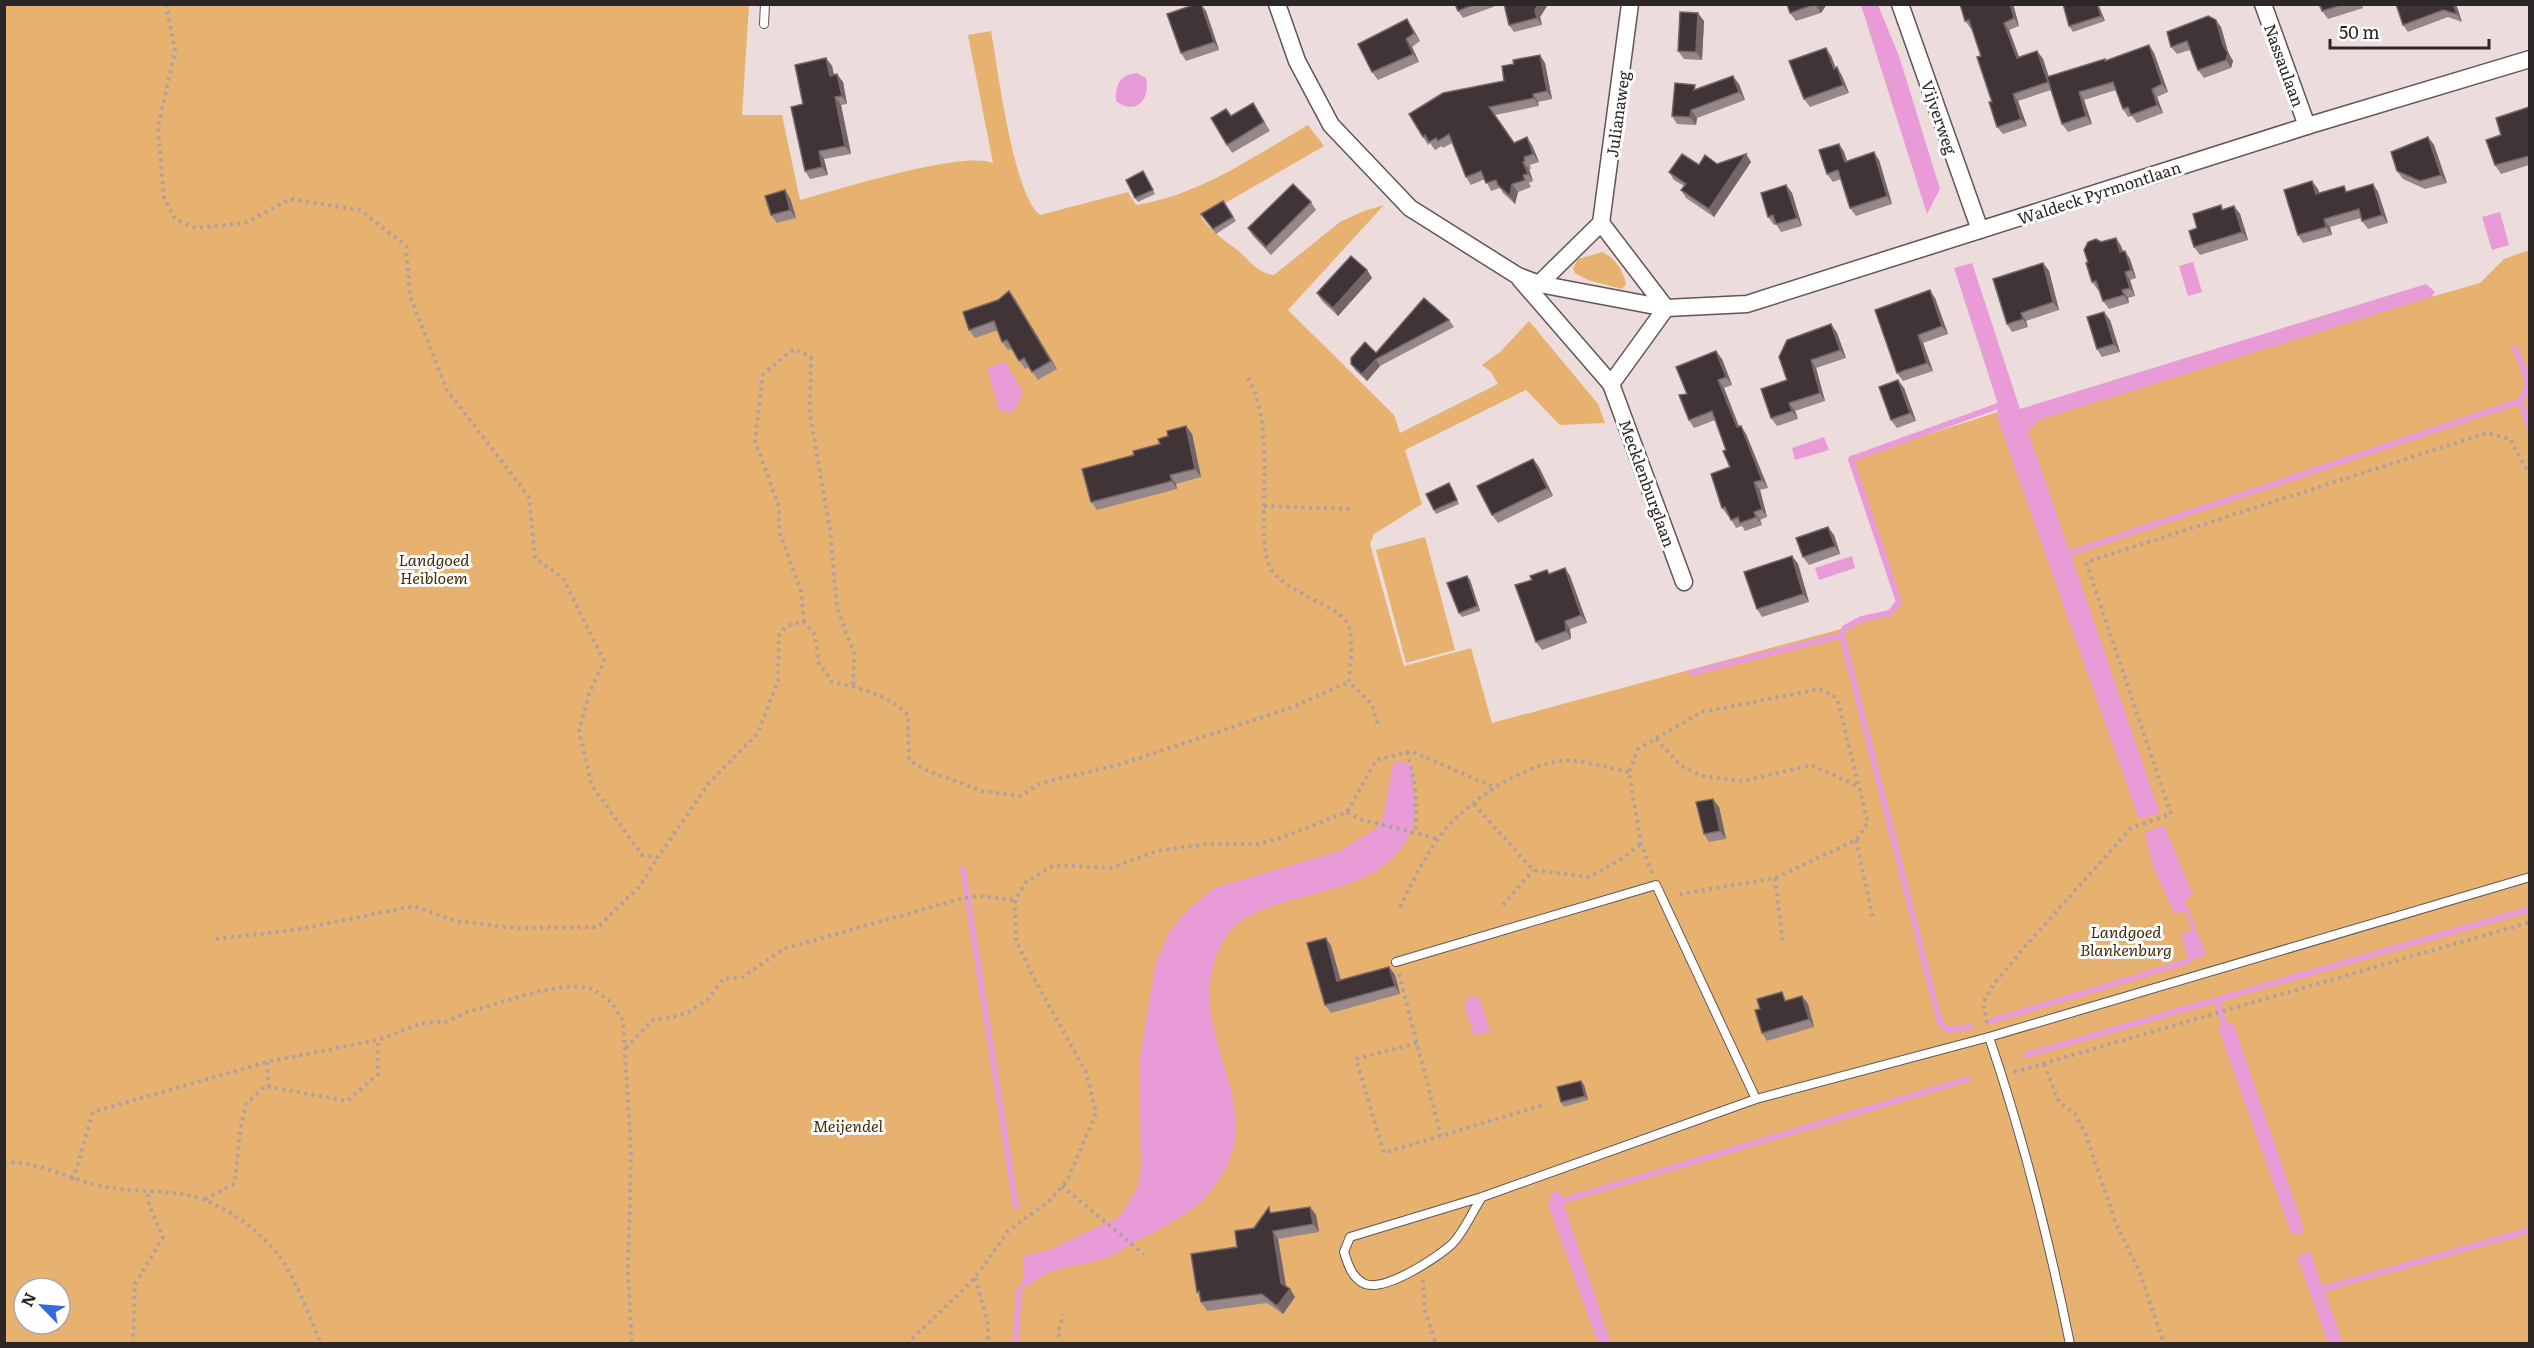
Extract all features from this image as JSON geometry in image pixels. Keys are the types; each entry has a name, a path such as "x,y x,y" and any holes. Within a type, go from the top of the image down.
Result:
{"street":[{"path":"1277,4 1297,61 1331,125 1410,208 1518,276"},
{"name":"Julianaweg","path":"1601,223 1630,4"},
{"name":"Vijverweg","path":"1900,4 1980,230"},
{"name":"Nassaulaan","path":"2263,4 2307,126"},
{"name":"Waldeck Pyrmontlaan","path":"1518,276 1539,284 1666,308 1747,304 2307,126 2529,59"},
{"path":"1539,284 1601,223 1666,308 1611,384"},
{"name":"Mecklenburglaan","path":"1518,276 1611,384 1684,582"}],"lane":[{"path":"764,24 765,4"},
{"path":"1482,1197 1453,1243 1425,1264 1383,1285 1364,1284 1352,1274 1344,1252 1350,1237 1482,1197 1756,1100 1989,1037 2529,877"},
{"path":"1396,962 1656,885 1756,1100"},
{"path":"1989,1037 2015,1113 2050,1251 2070,1344"}],"path":[{"path":"166,4 175,51 158,127 164,198 175,219 196,228 245,223 290,199 360,210 406,246 410,296 447,390 529,497 535,558 563,578 604,661 590,694 579,731 592,786 642,855 658,857"},
{"path":"853,686 854,654 837,608 830,530 810,415 811,357 794,349 763,374 756,440 778,507 779,531 801,591 804,622 815,635 819,663 832,681 853,686 897,703 908,715 909,760 923,769 982,791 1020,796 1041,783 1118,765 1290,708 1349,682"},
{"path":"1248,378 1257,393 1264,452 1264,535 1270,567 1292,590 1332,609 1348,624 1351,640 1349,682 1372,704 1379,728"},
{"path":"1989,1037 1983,1003 1994,985 2131,828 2171,814 2086,562 2487,433 2510,439 2529,476"},
{"path":"1264,506 1350,509"},
{"path":"216,939 295,930 414,906 455,921 515,928 598,927 640,886 710,783 758,733 778,681 779,635 788,625 804,622"},
{"path":"1656,885 1641,844 1629,772 1638,749 1702,712 1820,689 1837,698 1868,823 1856,840 1775,878 1662,896"},
{"path":"1656,739 1681,766 1702,776 1744,781 1812,765 1859,787"},
{"path":"907,1344 975,1278 1008,1231 1049,1201 1062,1186 1079,1154 1096,1113 1086,1072 1016,942 1015,900 1026,882 1054,865 1111,868 1157,851 1209,844 1257,844 1281,838 1347,812 1376,760 1412,751 1496,788"},
{"path":"1407,752 1412,768 1417,816 1415,833"},
{"path":"1400,907 1418,871 1444,831 1496,788 1533,767 1563,760 1629,772"},
{"path":"1474,804 1533,870 1589,877 1623,858 1641,844"},
{"path":"1347,812 1363,820 1439,839"},
{"path":"1856,840 1873,918"},
{"path":"1503,905 1533,870"},
{"path":"1775,878 1783,944"},
{"path":"626,1048 652,1020 689,1012 708,999 723,979 743,977 783,949 963,898 980,896 1015,900"},
{"path":"2002,1075 2529,921"},
{"path":"1396,962 1441,1136"},
{"path":"73,1180 93,1112 267,1062 378,1040 422,1023 445,1022 478,1009 539,992 571,986 593,989 612,1003 623,1021 626,1048 631,1152 628,1272 632,1344"},
{"path":"204,1200 235,1183 240,1131 246,1104 266,1086 347,1101 378,1074 378,1040"},
{"path":"1417,1043 1356,1059 1384,1153 1546,1104"},
{"path":"267,1062 269,1087"},
{"path":"2044,1064 2059,1102 2075,1114 2086,1135 2116,1224 2140,1272 2164,1344"},
{"path":"4,1162 19,1161 73,1180 105,1187 148,1190 204,1200 223,1208 255,1233 281,1259 321,1344"},
{"path":"1062,1186 1144,1254"},
{"path":"133,1344 135,1284 163,1237 149,1205 148,1190"},
{"path":"1425,1264 1422,1279 1425,1311 1436,1344"},
{"path":"975,1278 987,1320 989,1344"},
{"path":"1062,1344 1058,1334 1063,1314"}],"green space":[{"path":"4,5 749,5 742,115 782,115 800,200 928,166 977,160 993,163 968,35 991,31 1014,158 1030,203 1040,215 1128,192 1136,205 1182,193 1247,162 1308,125 1324,146 1201,217 1213,231 1257,269 1274,275 1340,222 1384,205 1288,310 1394,415 1400,433 1498,384 1491,372 1482,365 1500,352 1529,321 1598,404 1605,423 1560,425 1526,390 1405,450 1422,504 1374,534 1370,544 1404,666 1471,648 1492,723 1845,628 1862,619 1890,613 1899,602 1851,459 2001,411 2036,413 2424,291 2431,297 2480,283 2504,259 2529,250 2529,1343 5,1343"},
{"path":"1602,252 1615,261 1621,269 1626,284 1622,289 1588,280 1575,273 1573,268 1578,259"},
{"path":"1425,537 1455,650 1406,663 1376,550"}],"shaded area":[{"path":"1861,5 1878,5 1899,56 1940,189 1927,214"},
{"path":"1137,73 1146,78 1144,99 1135,106 1129,107 1116,101 1116,90 1120,81 1126,76"},
{"path":"2500,212 2509,245 2492,250 2482,217"},
{"path":"2193,262 2202,292 2188,296 2179,266"},
{"path":"1972,263 2020,409 2426,284 2435,292 2431,297 2039,420 2028,431 2160,813 2139,819 1998,420 1997,401 1954,268"},
{"path":"1005,361 1023,392 1014,412 997,410 997,402 987,369"},
{"path":"1824,437 1829,450 1795,460 1792,448"},
{"path":"1852,556 1855,568 1819,580 1815,568"},
{"path":"1400,761 1411,764 1415,812 1412,827 1403,846 1373,873 1354,882 1272,906 1248,917 1231,929 1212,968 1210,1000 1215,1031 1232,1094 1236,1124 1232,1155 1212,1190 1186,1214 1115,1254 1097,1261 1050,1272 1019,1291 1024,1275 1023,1256 1047,1251 1121,1216 1138,1186 1141,1166 1139,1064 1155,966 1168,934 1184,913 1214,888 1340,851 1378,827 1384,814 1393,763"},
{"path":"2164,825 2193,895 2185,900 2206,955 2189,961 2181,934 2192,930 2185,911 2174,913 2152,863 2145,832"},
{"path":"1470,996 1480,999 1490,1031 1474,1036 1464,1005"},
{"path":"2233,1023 2301,1220 2304,1231 2302,1234 2291,1233 2218,1027"},
{"path":"1559,1190 1611,1343 1598,1343 1548,1204 1552,1193"},
{"path":"2310,1251 2343,1343 2328,1343 2297,1256"}],"building":[{"path":"1201,4 1214,42 1181,53 1167,14"},
{"path":"1455,4 1475,4 1458,11"},
{"path":"1504,4 1538,4 1535,10 1537,18 1509,25"},
{"path":"1787,4 1815,4 1790,13"},
{"path":"1960,4 2010,4 2014,18 2004,23 2017,58 2037,51 2048,82 2013,94 2021,119 1997,127 1989,102 1992,102 1977,57 1981,56 1969,20 1965,21"},
{"path":"2063,4 2097,4 2101,16 2069,26"},
{"path":"2320,4 2344,4 2322,11"},
{"path":"2396,4 2453,4 2457,14 2443,10 2403,25"},
{"path":"1680,12 1698,13 1696,52 1678,51"},
{"path":"2208,16 2216,20 2223,45 2228,53 2226,60 2198,70 2187,41 2171,47 2167,32"},
{"path":"1407,19 1414,33 1406,39 1413,54 1372,72 1358,44"},
{"path":"2149,45 2162,84 2152,89 2157,105 2131,115 2128,107 2123,109 2113,82 2079,92 2086,116 2062,124 2047,77 2105,59 2105,61"},
{"path":"1826,48 1834,69 1837,67 1843,85 1804,99 1789,61"},
{"path":"1540,55 1547,91 1533,94 1534,98 1489,107 1514,143 1527,137 1533,154 1524,157 1523,162 1528,174 1523,175 1525,180 1512,184 1510,196 1496,180 1486,183 1481,171 1466,177 1449,134 1438,141 1436,138 1429,142 1425,135 1423,137 1409,114 1443,93 1504,81 1502,66 1514,64 1513,60"},
{"path":"826,58 830,76 837,74 842,96 835,97 845,146 819,151 822,167 805,171 791,107 803,104 795,65"},
{"path":"1733,76 1739,92 1691,110 1690,117 1672,116 1675,83 1695,85 1694,90"},
{"path":"1253,103 1264,122 1227,145 1211,118 1226,109 1231,116"},
{"path":"2529,107 2529,156 2495,165 2486,140 2501,135 2496,118"},
{"path":"2428,137 2441,175 2420,181 2397,171 2391,152"},
{"path":"1839,144 1845,162 1874,152 1887,196 1850,208 1838,170 1827,174 1819,150"},
{"path":"1682,154 1699,165 1705,155 1717,164 1746,154 1709,209 1681,190 1686,184 1669,172"},
{"path":"1143,171 1153,190 1135,198 1126,180"},
{"path":"2312,181 2316,194 2344,186 2346,192 2373,184 2382,215 2362,221 2359,209 2324,219 2326,227 2298,235 2284,190"},
{"path":"1293,184 1311,202 1266,247 1248,228"},
{"path":"1786,185 1797,218 1776,224 1773,215 1768,217 1761,193"},
{"path":"785,190 790,210 771,215 765,196"},
{"path":"1223,201 1233,217 1213,229 1201,214"},
{"path":"2221,205 2222,210 2234,206 2242,232 2194,247 2189,231 2197,228 2193,214"},
{"path":"2116,238 2120,252 2125,251 2131,270 2125,272 2130,288 2122,290 2124,295 2103,301 2096,281 2092,282 2084,250 2088,242 2096,239 2101,242"},
{"path":"1351,256 1367,270 1333,308 1317,293"},
{"path":"2043,263 2053,302 2021,313 2023,319 2007,324 1993,279"},
{"path":"1930,290 1942,326 1918,335 1927,363 1897,373 1875,310"},
{"path":"1009,291 1051,361 1032,372 1024,358 1019,361 1007,340 1002,342 994,321 969,330 963,312 998,300"},
{"path":"1424,298 1449,320 1376,359 1362,374 1351,364 1351,358 1365,342 1376,353"},
{"path":"2104,312 2114,344 2097,349 2087,317"},
{"path":"1831,324 1840,350 1811,360 1820,393 1789,403 1792,411 1771,418 1761,389 1787,380 1779,357 1787,340"},
{"path":"1716,351 1726,377 1718,380 1737,427 1741,426 1762,480 1754,482 1762,509 1754,512 1756,517 1740,523 1738,517 1731,520 1725,507 1722,508 1711,474 1730,467 1712,411 1689,420 1679,395 1687,394 1676,367"},
{"path":"1898,380 1910,413 1891,420 1879,387"},
{"path":"1186,426 1195,469 1170,475 1172,481 1091,502 1082,469 1134,455 1133,451 1160,444 1158,439 1168,436 1167,431"},
{"path":"1533,459 1547,488 1492,515 1477,486"},
{"path":"1449,483 1457,500 1434,510 1426,494"},
{"path":"1828,527 1835,546 1803,557 1796,538"},
{"path":"1792,556 1803,594 1757,609 1744,572"},
{"path":"1565,568 1581,615 1565,621 1566,631 1536,642 1515,585 1532,580 1530,576 1547,570 1549,574"},
{"path":"1467,576 1477,606 1459,613 1447,583"},
{"path":"1713,799 1720,831 1704,834 1696,802"},
{"path":"1326,938 1337,981 1389,967 1395,986 1325,1005 1307,943"},
{"path":"1782,992 1785,1001 1802,996 1809,1019 1762,1033 1755,1010 1760,1009 1757,999"},
{"path":"1581,1081 1585,1096 1561,1102 1557,1087"},
{"path":"1269,1207 1270,1213 1310,1207 1313,1224 1273,1231 1281,1283 1290,1289 1277,1306 1262,1294 1201,1302 1199,1291 1197,1292 1191,1254 1237,1247 1235,1231 1254,1228"}],"waterway":[{"path":"2515,348 2526,382 2524,395 2520,401"},
{"path":"2070,553 2520,401 2530,430"},
{"path":"1970,1027 1947,1030 1939,1020 1842,635 1845,628 1862,619 1890,613 1899,602 1851,459 1998,406"},
{"path":"1691,673 1842,635"},
{"path":"963,869 1016,1206"},
{"path":"2026,1055 2530,909"},
{"path":"1991,1021 2189,961"},
{"path":"2217,1001 2225,1027"},
{"path":"1555,1203 1968,1079"},
{"path":"2323,1289 2530,1230"},
{"path":"1015,1344 1019,1291"}],"park label":[{"name":"Landgoed Heibloem","path":"434,568"},
{"name":"Landgoed Blankenburg","path":"2126,940"},
{"name":"Meijendel","path":"848,1125"}]}
